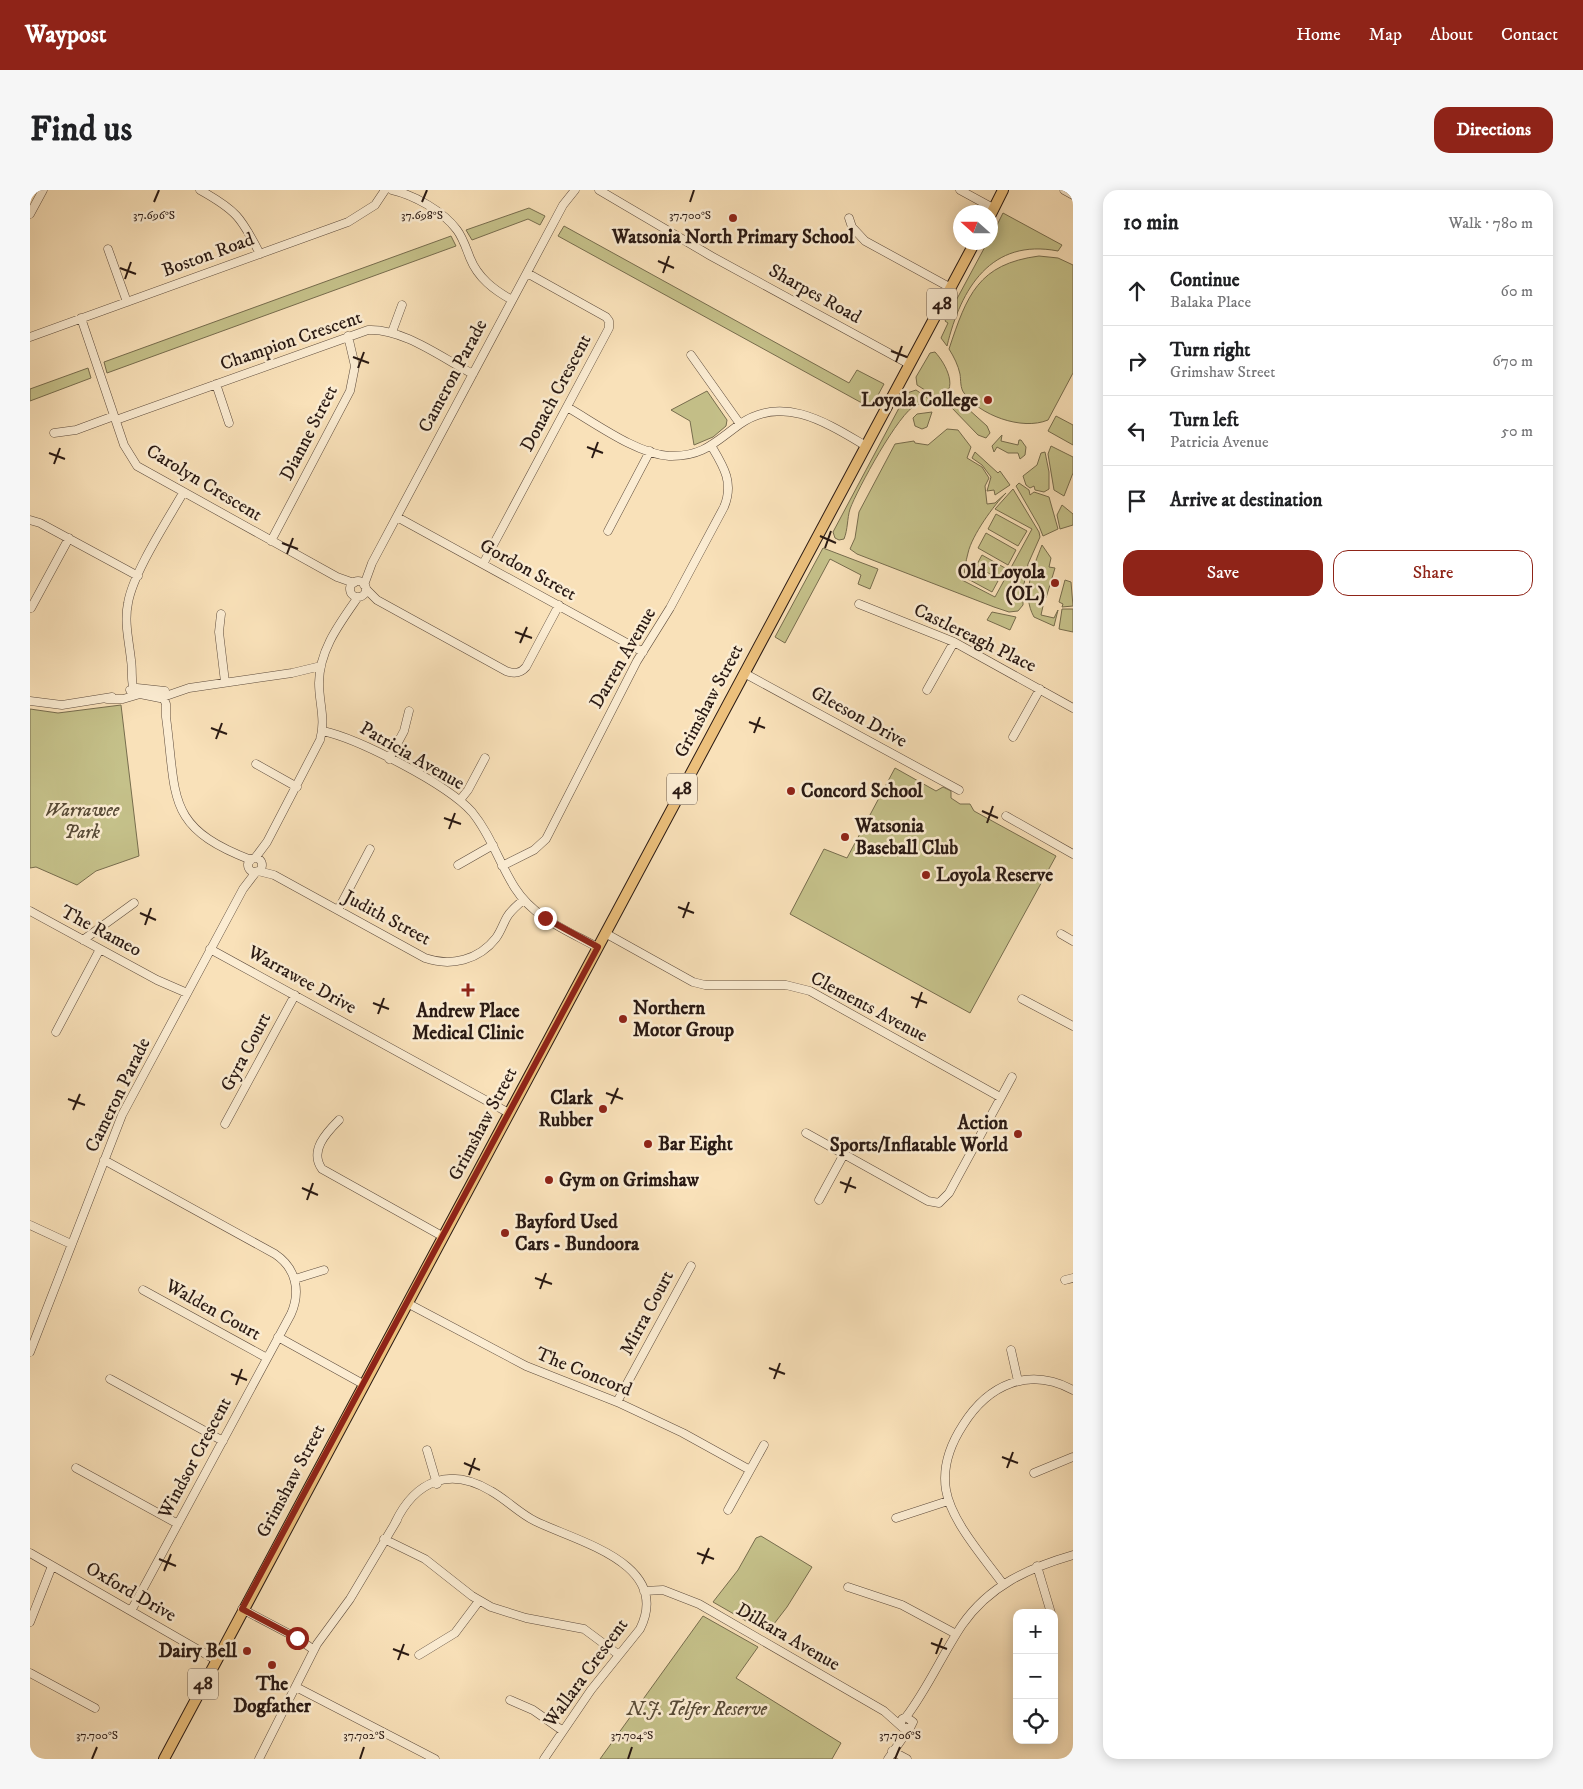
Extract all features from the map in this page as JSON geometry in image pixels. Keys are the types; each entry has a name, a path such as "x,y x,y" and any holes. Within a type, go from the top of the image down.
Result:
{"main road":[{"path":"995,205 1003,190"},
{"name":"Grimshaw Street","path":"164,1759 242,1609 971,250"}],"street":[{"path":"32,206 43,190"},
{"path":"200,190 233,210 248,231 257,255"},
{"name":"Boston Road","path":"367,210 380,190"},
{"path":"387,190 404,192 430,207 451,223 461,238 473,264 484,279 497,292 514,298"},
{"name":"Boston Road","path":"30,337 348,222 375,205 387,190"},
{"name":"Cameron Parade","path":"30,1352 122,1115 316,750 323,731 320,675 326,651 563,205 568,190"},
{"name":"Cameron Parade","path":"563,205 575,190"},
{"path":"960,190 983,205"},
{"path":"1064,190 1073,195"},
{"name":"Sharpes Road","path":"599,191 711,256 909,364"},
{"path":"849,218 852,227 865,241 950,288"},
{"path":"108,249 127,302"},
{"name":"Donach Crescent","path":"483,564 607,332 609,322 601,314 527,273"},
{"path":"392,332 402,305"},
{"name":"Carolyn Crescent","path":"79,319 127,452 133,462 148,474 358,589"},
{"name":"Champion Crescent","path":"54,433 76,430 115,418 368,330 392,332 473,374"},
{"name":"Dianne Street","path":"271,541 350,391 355,366 348,336"},
{"path":"691,355 740,424"},
{"path":"216,384 229,422"},
{"path":"567,407 650,451 678,456 701,451 712,446 740,424 769,412 795,412 819,420 866,446"},
{"name":"Darren Avenue","path":"502,866 534,850 546,839 585,760 643,652 670,608 727,500 729,481 712,446"},
{"path":"608,531 650,451"},
{"path":"135,690 126,615 130,593 183,493"},
{"name":"Gordon Street","path":"397,517 643,652"},
{"path":"30,520 69,538 138,576"},
{"path":"30,608 69,538"},
{"path":"358,589 514,673 521,672 526,667 559,605"},
{"name":"Castlereagh Place","path":"859,604 954,642 1073,708"},
{"path":"222,614 218,632 225,682"},
{"path":"928,690 954,642"},
{"path":"30,701 62,705 107,699 123,699 135,690 162,696 188,688 292,673 321,666"},
{"path":"292,673 320,675"},
{"name":"Gleeson Drive","path":"744,673 958,790"},
{"path":"1013,737 1040,689"},
{"name":"Judith Street","path":"162,696 176,797 182,814 201,834 255,865 425,958 450,963 473,957 486,948 500,932 508,916 523,900"},
{"path":"389,759 404,731 409,711"},
{"name":"Patricia Avenue","path":"323,731 345,736 460,800 479,821 493,845 502,866 523,900 545,918 598,947"},
{"path":"460,800 485,758"},
{"path":"256,764 297,786"},
{"path":"1006,816 1072,852"},
{"path":"458,865 493,845"},
{"path":"338,910 370,849"},
{"path":"83,940 134,903"},
{"name":"The Rameo","path":"30,911 186,995"},
{"name":"Clements Avenue","path":"605,933 693,982 705,984 786,984 810,991 1000,1097"},
{"path":"1061,934 1073,940"},
{"path":"56,1032 100,949"},
{"name":"Warrawee Drive","path":"210,949 509,1113"},
{"name":"Gyra Court","path":"225,1124 295,995"},
{"path":"1022,999 1073,1026"},
{"path":"806,1133 928,1201 939,1203 949,1193 1012,1078"},
{"path":"339,1120 325,1136 318,1149 317,1160 322,1170 442,1236"},
{"path":"819,1200 844,1154"},
{"path":"104,1160 275,1254 287,1265 295,1279 324,1270"},
{"path":"30,1225 72,1241"},
{"name":"Mirra Court","path":"617,1402 691,1266"},
{"name":"Windsor Crescent","path":"131,1611 294,1307 295,1279"},
{"name":"Walden Court","path":"143,1290 267,1358"},
{"name":"The Concord","path":"407,1303 526,1366 617,1402 683,1433 750,1470"},
{"path":"278,1337 363,1384"},
{"path":"1011,1350 1018,1381"},
{"path":"110,1379 223,1441"},
{"path":"1003,1584 960,1522 948,1501 945,1470 949,1450 957,1434 981,1401 997,1389 1018,1381 1041,1380 1073,1390"},
{"path":"728,1510 764,1445"},
{"path":"427,1450 436,1483"},
{"path":"1034,1473 1073,1457"},
{"path":"76,1468 178,1524"},
{"path":"259,1759 316,1647 350,1599 384,1539 416,1497 436,1483 455,1482 471,1485 506,1502 532,1520 606,1553 633,1572 645,1594"},
{"path":"896,1518 948,1501"},
{"path":"384,1539 425,1559 479,1601 512,1615 584,1629 619,1655"},
{"name":"Oxford Drive","path":"30,1554 216,1660"},
{"path":"888,1759 906,1722 956,1634 975,1609 1003,1584 1037,1566 1073,1555"},
{"path":"30,1622 52,1566"},
{"path":"1037,1566 1050,1609"},
{"path":"848,1587 902,1605 956,1634"},
{"name":"Dilkara Avenue","path":"645,1594 674,1593 699,1604 906,1722"},
{"name":"Wallara Crescent","path":"544,1759 591,1690 643,1623 646,1610 645,1594"},
{"path":"420,1656 455,1633 479,1601"},
{"path":"242,1609 316,1647"},
{"path":"30,1673 95,1708"},
{"path":"296,1687 435,1759"},
{"path":"510,1700 533,1710 563,1730"},
{"path":"892,1751 907,1759"}],"green space":[{"path":"529,208 545,216 540,225 528,219 472,240 466,230"},
{"path":"1003,213 1062,245 1058,251 1035,249 1014,252 997,260 983,272 971,287 961,305 947,346 941,338 948,323 945,321 983,250 998,250 998,223"},
{"path":"564,226 849,383 857,370 884,384 871,408 558,236"},
{"path":"451,236 456,246 107,373 104,362"},
{"path":"1039,256 1058,258 1073,265 1073,373 1048,420 1026,424 1002,419 990,414 971,401 963,391 958,367 949,349 962,313 978,285 988,275 1002,266 1018,260"},
{"path":"935,352 947,370 950,383 949,390 939,399 917,385 916,377 930,353"},
{"path":"88,368 91,378 30,401 30,389"},
{"path":"916,390 935,403 916,405 889,436 854,499 844,539 839,540 835,538 833,532 907,393"},
{"path":"707,391 727,420 726,426 713,437 694,445 690,421 671,410"},
{"path":"956,398 987,426 990,433 986,438 978,435 951,407 951,402"},
{"path":"932,412 927,427 922,429 915,426 913,418 917,414"},
{"path":"1056,416 1073,425 1073,445 1048,431"},
{"path":"947,429 958,430 971,447 967,458 982,467 989,478 985,486 987,504 995,503 1006,493 974,538 967,556 962,580 995,597 1032,529 995,509 1013,489 1039,532 1040,537 1028,564 1023,589 1023,605 1018,611 1009,612 994,607 857,554 850,549 855,538 859,512 895,444 914,441 915,443 928,445"},
{"path":"1002,435 1001,441 1018,445 1019,440 1021,440 1026,447 1025,455 1020,459 1018,453 1008,453 997,447 994,452 992,446"},
{"path":"1051,446 1073,457 1073,473 1064,496 1054,490 1048,454"},
{"path":"975,452 998,473 1000,471 1010,485 995,495 994,490 987,491 991,477 982,465 972,458"},
{"path":"1045,452 1049,472 1049,489 1044,492 1035,490 1034,486 1030,488 1026,485 1023,476 1037,465 1041,453"},
{"path":"1019,483 1029,490 1030,495 1034,492 1049,497 1058,529 1043,536 1016,486"},
{"path":"1062,505 1073,514 1073,525 1060,529 1057,515"},
{"path":"996,514 1027,531 1018,546 988,529"},
{"path":"986,533 1016,550 1008,565 978,548"},
{"path":"1042,545 1051,558 1049,567 1055,568 1046,598 1039,596 1037,604 1043,606 1041,615 1054,618 1058,610 1054,626 1034,617 1028,599 1030,581"},
{"path":"823,548 878,569 870,589 858,584 861,575 830,559 785,643 775,637"},
{"path":"982,555 1005,568 999,579 976,566"},
{"path":"974,568 998,581 992,592 968,579"},
{"path":"1065,580 1071,582 1073,606 1062,607 1063,604 1059,602"},
{"path":"1062,609 1073,609 1073,632 1059,629"},
{"path":"992,612 1016,617 1010,630 987,620"},
{"name":"Warrawee Park","path":"121,705 139,856 96,871 77,885 36,867 30,868 30,709 58,713"},
{"name":"Loyola Reserve","path":"895,768 936,791 943,787 951,791 951,798 960,804 970,804 974,811 1056,856 970,1013 790,914 824,849 847,858"},
{"path":"761,1536 812,1567 787,1607 767,1633 713,1602 738,1570 756,1538"},
{"name":"N.J. Telfer Reserve","path":"703,1616 758,1647 736,1678 841,1743 832,1759 600,1759"}],"place":[{"name":"Watsonia North Primary School","path":"733,218"},
{"name":"Loyola College","path":"988,400"},
{"name":"Old Loyola (OL)","path":"1055,583"},
{"name":"Concord School","path":"791,791"},
{"name":"Watsonia Baseball Club","path":"845,837"},
{"name":"Loyola Reserve","path":"926,875"},
{"name":"Andrew Place Medical Clinic","path":"468,990"},
{"name":"Northern Motor Group","path":"623,1019"},
{"name":"Clark Rubber","path":"603,1109"},
{"name":"Action Sports/Inflatable World","path":"1018,1134"},
{"name":"Bar Eight","path":"648,1144"},
{"name":"Gym on Grimshaw","path":"549,1180"},
{"name":"Bayford Used Cars - Bundoora","path":"505,1233"},
{"name":"Dairy Bell","path":"247,1651"},
{"name":"The Dogfather","path":"272,1665"}],"route":[{"path":"297,1638 242,1609 598,947 560,928 545,918"}]}
